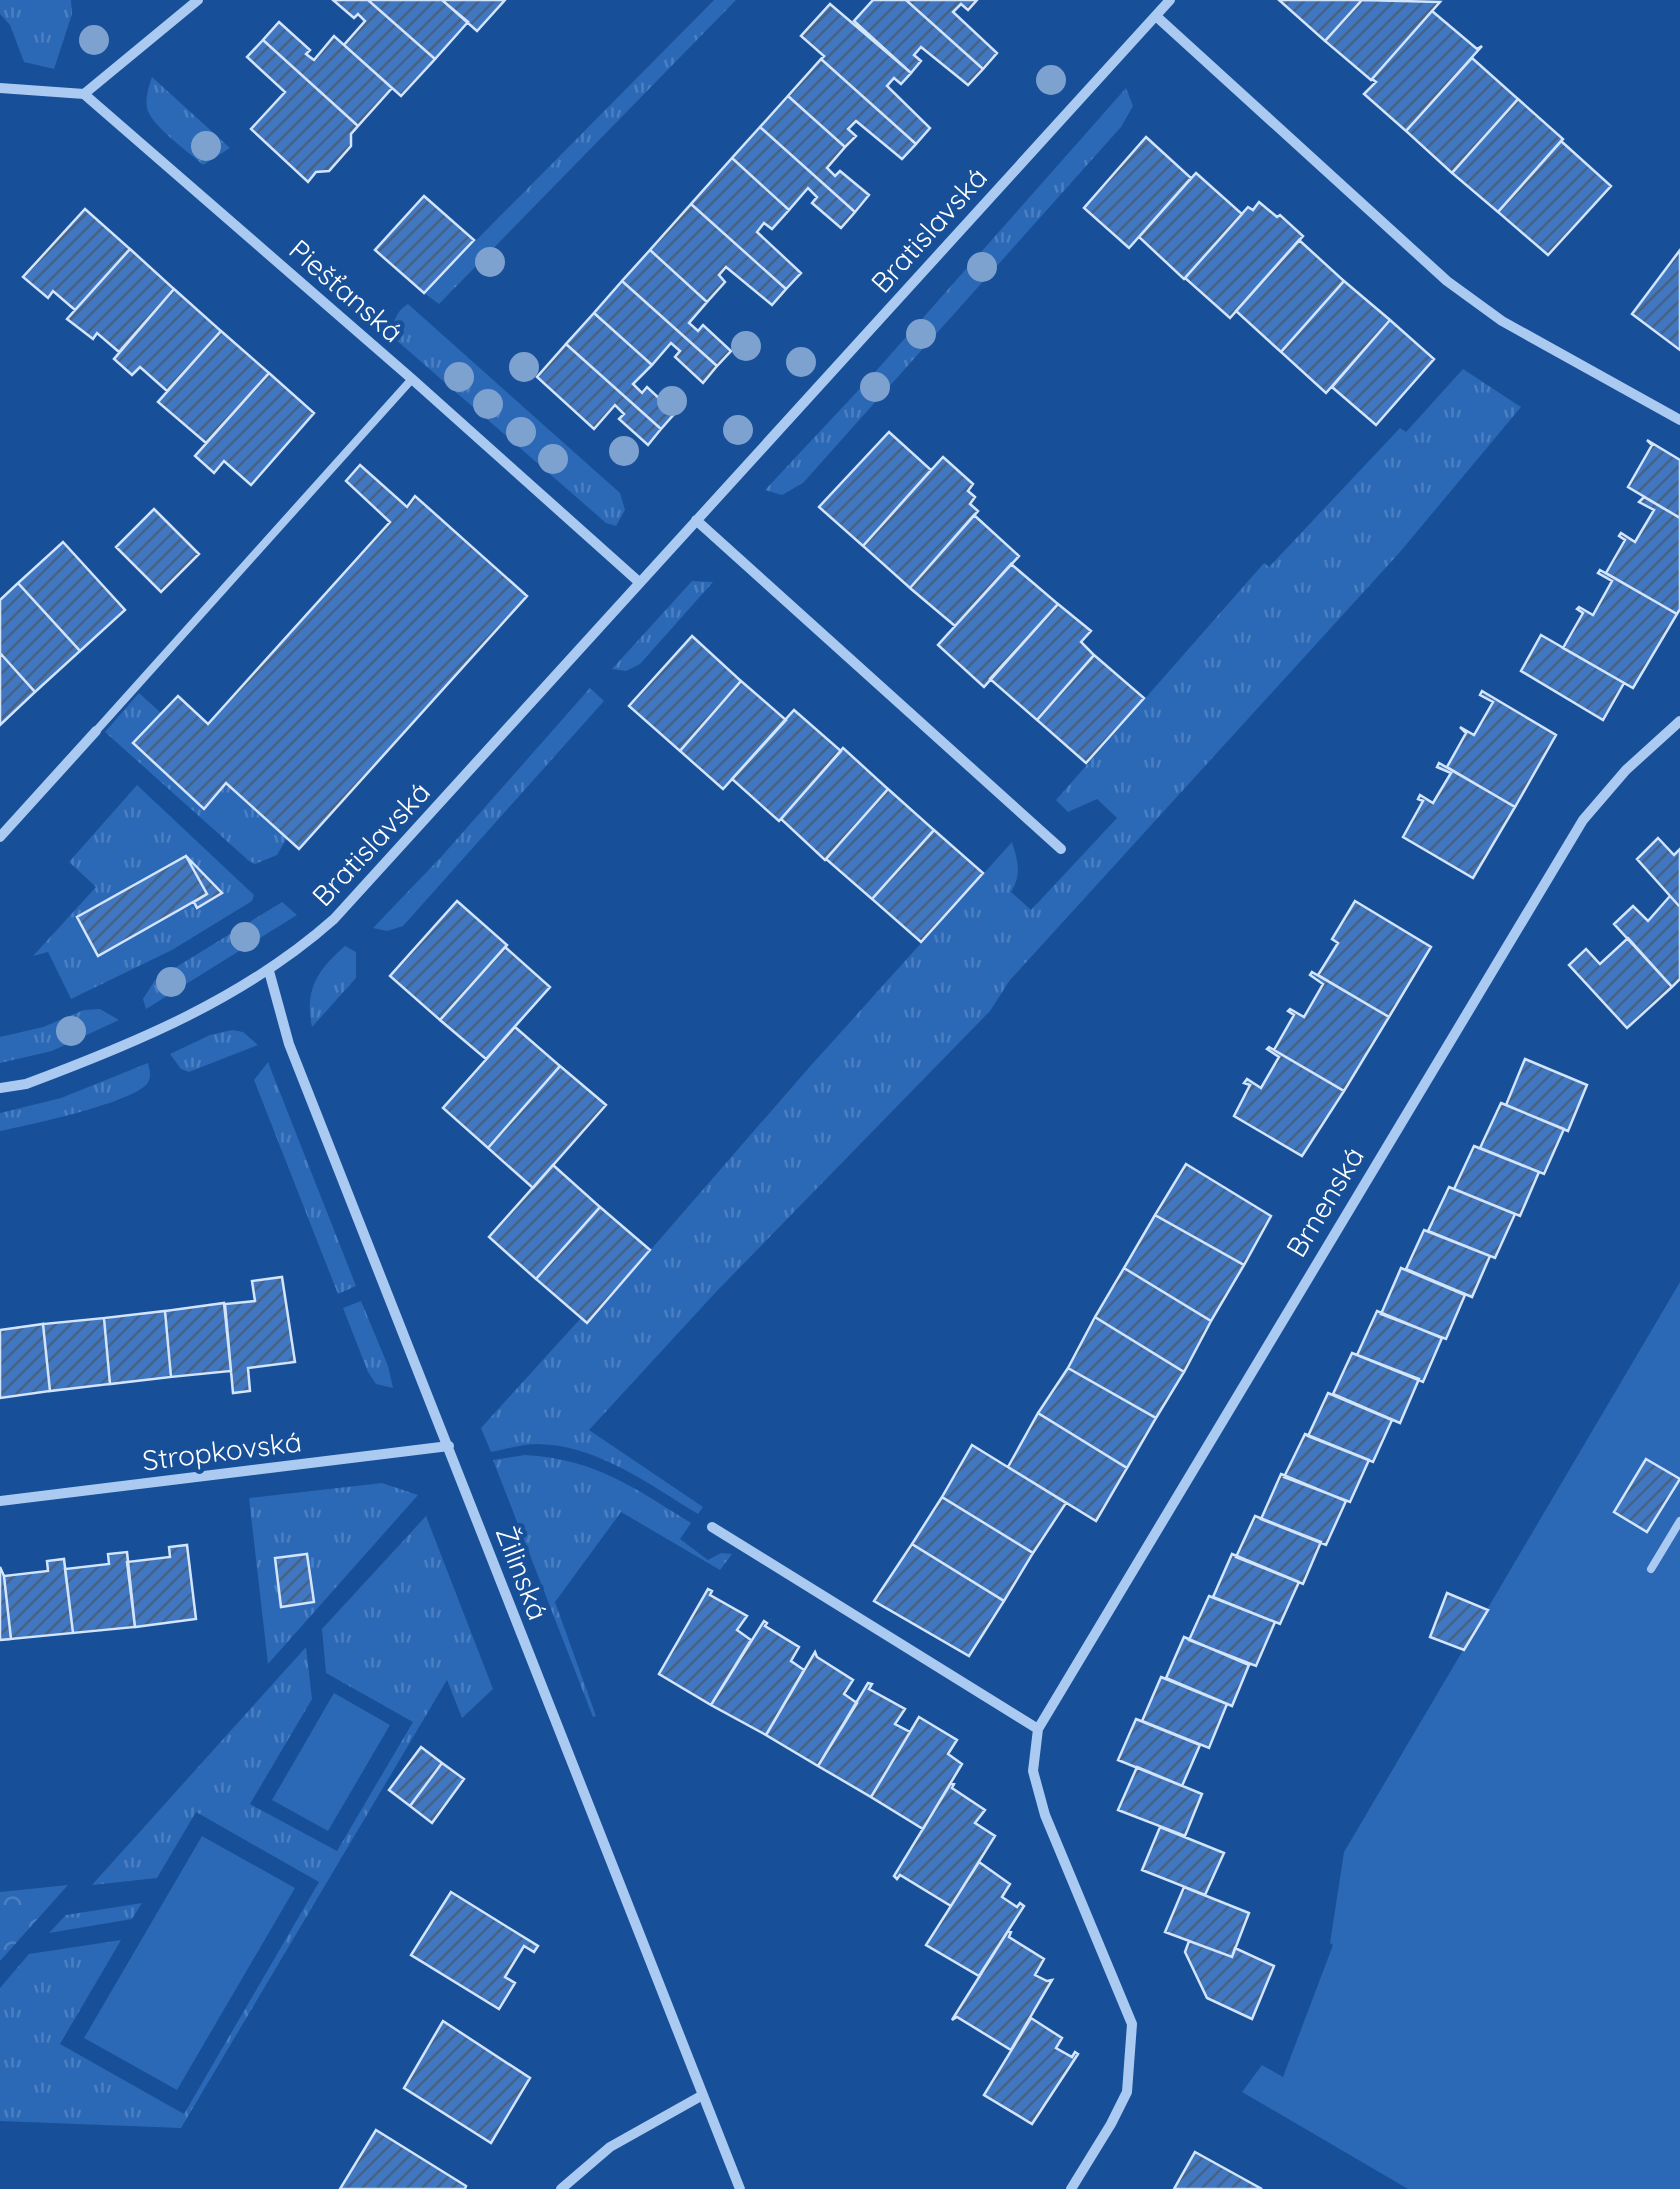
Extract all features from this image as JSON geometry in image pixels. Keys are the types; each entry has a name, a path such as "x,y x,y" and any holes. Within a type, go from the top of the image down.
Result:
{"street":[{"path":"0,88 84,94 198,0"},
{"name":"Bratislavská","path":"0,1088 26,1084 160,1030 268,971 342,912 1170,0"},
{"path":"1156,16 1447,281 1502,320 1680,420"},
{"name":"Piešťanská","path":"84,94 412,378 638,582"},
{"path":"696,520 1061,849"},
{"name":"Brnenská","path":"1071,2189 1112,2124 1127,2092 1132,2024 1045,1815 1033,1771 1038,1729 1582,820 1626,770 1680,722"},
{"path":"0,836 96,730"},
{"name":"Žilinská","path":"268,971 290,1044 740,2189"},
{"name":"Stropkovská","path":"0,1501 448,1446"},
{"path":"712,1527 1038,1729"},
{"path":"561,2189 610,2147 701,2096"}],"lane":[{"path":"96,730 412,378"},
{"path":"1651,1570 1680,1521"}],"green space":[{"path":"0,0 71,0 72,14 54,69 24,62 10,25 0,14"},
{"path":"714,0 736,0 439,304 424,293"},
{"path":"152,77 230,148 203,165 171,138 155,123 147,108"},
{"path":"1126,88 1133,106 1121,127 803,483 782,495 765,490 868,380"},
{"path":"408,304 620,493 625,510 616,526 606,523 395,339 395,319"},
{"path":"1463,369 1521,407 1400,552 1010,980 990,1011 715,1293 589,1430 703,1507 698,1514 642,1479 581,1451 538,1444 491,1452 481,1428 581,1318 588,1322 1012,842 1018,868 1011,892 1031,910 1117,818 1097,799 1068,812 1056,800 1264,563 1269,567 1400,428 1406,432"},
{"path":"692,581 713,582 640,664 626,671 612,669"},
{"path":"590,688 604,701 403,926 387,931 373,928 441,857"},
{"path":"139,693 161,713 134,744 204,809 226,783 287,838 277,855 255,864 249,861 105,732"},
{"path":"137,785 254,895 252,901 172,950 71,999 48,952 33,956 96,887 69,862"},
{"path":"282,902 297,915 146,1009 143,999 155,980"},
{"path":"345,946 356,952 356,978 312,1027 310,1002 315,981"},
{"path":"100,1009 119,1020 52,1051 0,1063 0,1037 43,1027 84,1010"},
{"path":"243,1032 258,1045 189,1072 181,1069 170,1054 210,1035"},
{"path":"268,1062 356,1286 338,1294 254,1080"},
{"path":"148,1063 149,1080 135,1092 77,1113 0,1131 0,1113 61,1098"},
{"path":"1680,1282 1680,2189 1408,2189 1242,2092 1262,2065 1283,2077 1333,1945 1330,1943 1344,1852"},
{"path":"361,1301 393,1388 376,1384 368,1372 343,1308"},
{"path":"525,1455 572,1462 612,1477 691,1523 680,1539 708,1560 721,1553 732,1554 720,1570 621,1512 555,1602 596,1716 593,1717 493,1460"},
{"path":"382,1483 418,1495 268,1664 249,1498"},
{"path":"426,1516 493,1689 462,1718 447,1680 181,2128 0,2121 0,1988 29,1954 121,1940 60,2044 184,2114 319,1882 196,1812 157,1878 92,1885 306,1647 312,1699 250,1804 337,1851 413,1722 326,1673 322,1629"},
{"path":"334,1693 390,1725 328,1831 272,1800"},
{"path":"202,1836 295,1888 177,2090 84,2038"},
{"path":"68,1885 0,1961 0,1892"},
{"path":"142,1903 132,1919 49,1933 66,1915"}],"building":[{"path":"333,0 368,0 435,59 401,96 344,45 365,21 358,14 354,18"},
{"path":"368,0 442,0 468,22 435,59"},
{"path":"442,0 505,0 477,31"},
{"path":"873,0 906,0 983,69 968,85 921,47 914,55 921,61 911,73 854,21"},
{"path":"906,0 977,0 968,10 961,4 953,12 997,53 983,69"},
{"path":"1279,0 1362,0 1325,41"},
{"path":"1362,0 1440,2 1371,80 1325,41"},
{"path":"830,4 911,73 901,84 894,78 887,86 930,128 916,144 821,59 824,56 801,36"},
{"path":"1432,11 1477,49 1482,46 1406,131 1364,94 1376,82 1372,79"},
{"path":"279,22 310,50 306,54 314,60 334,36 392,88 358,126 263,40"},
{"path":"263,40 358,126 351,134 351,146 329,171 316,172 308,182 251,129 285,92 247,57"},
{"path":"1472,58 1518,99 1452,173 1406,131"},
{"path":"821,59 916,144 902,159 856,121 848,129 856,136 845,147 788,96"},
{"path":"788,96 845,147 827,168 835,176 840,171 869,195 855,212 760,127"},
{"path":"1518,99 1563,139 1498,212 1452,173"},
{"path":"760,127 855,212 841,228 812,203 817,197 808,188 789,210 732,158"},
{"path":"1146,137 1191,178 1129,248 1084,208"},
{"path":"1561,141 1611,186 1548,255 1498,212"},
{"path":"732,158 789,210 772,229 764,223 757,232 801,273 786,289 691,204"},
{"path":"1196,173 1242,214 1184,279 1139,237"},
{"path":"424,196 474,240 424,293 375,250"},
{"path":"1259,202 1303,236 1230,318 1185,278 1248,207 1253,210"},
{"path":"691,204 786,289 772,305 726,267 719,275 725,282 707,302 650,250"},
{"path":"85,209 130,249 75,310 53,291 48,298 23,277"},
{"path":"1299,240 1344,281 1281,352 1236,311"},
{"path":"130,249 174,289 119,352 97,333 93,339 67,319"},
{"path":"650,250 707,302 689,323 698,331 703,325 731,351 717,366 622,281"},
{"path":"1680,250 1680,350 1632,314"},
{"path":"622,281 717,366 703,383 675,357 680,351 671,343 652,365 594,313"},
{"path":"1344,281 1390,320 1326,393 1281,352"},
{"path":"174,289 221,331 167,391 140,367 132,375 114,359"},
{"path":"594,313 652,365 633,384 642,393 647,387 675,413 661,429 566,344"},
{"path":"1390,320 1434,359 1376,425 1332,387"},
{"path":"221,331 269,373 206,443 158,402"},
{"path":"566,344 661,429 648,445 619,419 624,414 615,405 594,429 537,377"},
{"path":"269,373 314,413 251,485 224,461 214,473 195,456"},
{"path":"889,432 931,470 863,546 819,507"},
{"path":"1647,440 1680,460 1680,518 1628,487 1652,445"},
{"path":"943,457 973,484 968,491 975,497 970,504 978,511 910,588 863,546"},
{"path":"360,465 407,507 415,496 527,596 299,849 226,783 204,809 133,743 178,696 208,724 390,522 346,481"},
{"path":"1644,497 1680,518 1677,614 1606,573 1625,540 1619,536 1621,533 1635,542 1654,510 1639,502"},
{"path":"154,509 199,554 161,592 116,547"},
{"path":"974,515 1019,556 955,626 910,588"},
{"path":"63,542 125,610 80,651 18,583"},
{"path":"1011,564 1058,604 984,687 938,645"},
{"path":"1600,570 1677,614 1633,688 1563,648 1583,613 1577,609 1593,615 1612,581 1598,573"},
{"path":"18,583 80,651 35,692 0,653 0,600"},
{"path":"1058,604 1091,631 1081,642 1094,655 1037,720 990,679"},
{"path":"1541,635 1624,683 1603,720 1521,671"},
{"path":"692,636 741,681 680,751 629,706"},
{"path":"0,653 35,692 0,725"},
{"path":"1094,655 1144,698 1086,763 1037,720"},
{"path":"741,681 786,720 723,789 680,751"},
{"path":"1482,691 1556,735 1515,807 1447,767 1466,733 1460,727 1474,735 1493,702 1480,695"},
{"path":"794,710 841,751 779,821 732,779"},
{"path":"843,748 888,789 825,860 781,819"},
{"path":"1439,763 1515,807 1473,878 1403,837 1423,801 1418,799 1420,795 1433,803 1451,773 1437,767"},
{"path":"888,789 934,830 872,899 826,859"},
{"path":"934,830 983,873 921,942 872,899"},
{"path":"1658,838 1674,855 1680,849 1680,907 1637,859"},
{"path":"186,856 207,894 98,956 77,917"},
{"path":"186,856 222,893 197,908 194,902 207,894"},
{"path":"1670,896 1680,907 1680,979 1672,987 1614,924 1633,906 1648,921"},
{"path":"457,901 507,945 440,1020 390,976"},
{"path":"1355,901 1431,947 1389,1017 1318,975 1338,943 1332,939"},
{"path":"1628,938 1672,987 1627,1028 1569,965 1586,949 1600,964"},
{"path":"505,947 550,987 486,1059 440,1020"},
{"path":"1312,972 1389,1017 1344,1091 1274,1050 1294,1015 1288,1011 1304,1017 1323,984 1310,975"},
{"path":"515,1027 560,1066 488,1148 443,1108"},
{"path":"1269,1047 1344,1091 1302,1156 1234,1116 1250,1085 1244,1083 1247,1079 1261,1088 1279,1057"},
{"path":"1525,1059 1587,1085 1568,1131 1506,1105"},
{"path":"560,1066 606,1105 533,1188 488,1148"},
{"path":"1501,1103 1564,1129 1544,1174 1480,1148"},
{"path":"1474,1146 1539,1172 1520,1216 1454,1189"},
{"path":"1186,1164 1271,1216 1244,1265 1155,1215"},
{"path":"553,1165 600,1207 536,1279 489,1237"},
{"path":"1449,1187 1515,1214 1495,1258 1428,1231"},
{"path":"600,1207 650,1250 587,1323 536,1279"},
{"path":"1155,1215 1244,1265 1211,1321 1124,1268"},
{"path":"1424,1230 1490,1256 1472,1297 1406,1269"},
{"path":"1124,1268 1211,1321 1184,1372 1095,1317"},
{"path":"1401,1268 1465,1295 1446,1339 1381,1314"},
{"path":"282,1277 295,1362 248,1368 250,1391 233,1393 225,1304 255,1301 252,1281"},
{"path":"224,1303 231,1371 171,1377 165,1311"},
{"path":"165,1311 171,1377 110,1384 104,1318"},
{"path":"1377,1311 1442,1338 1423,1382 1357,1355"},
{"path":"1095,1317 1184,1372 1156,1418 1068,1368"},
{"path":"104,1318 110,1384 50,1391 43,1324"},
{"path":"43,1324 50,1391 0,1398 0,1330"},
{"path":"1352,1353 1419,1379 1400,1423 1333,1394"},
{"path":"1068,1368 1156,1418 1127,1468 1038,1413"},
{"path":"1328,1393 1392,1420 1373,1462 1308,1436"},
{"path":"1038,1413 1127,1468 1096,1521 1008,1467"},
{"path":"1305,1434 1369,1460 1350,1502 1284,1477"},
{"path":"972,1445 1066,1503 1033,1553 942,1497"},
{"path":"1646,1459 1680,1479 1647,1532 1614,1512"},
{"path":"1281,1474 1346,1501 1326,1545 1261,1519"},
{"path":"942,1497 1033,1553 1004,1601 912,1544"},
{"path":"1255,1516 1321,1542 1303,1584 1236,1557"},
{"path":"912,1544 1004,1601 969,1656 874,1601"},
{"path":"187,1545 196,1619 135,1627 127,1562 170,1557 169,1547"},
{"path":"127,1552 135,1627 73,1633 65,1569 109,1564 108,1554"},
{"path":"307,1554 314,1602 281,1607 275,1558"},
{"path":"1232,1554 1299,1582 1280,1624 1213,1597"},
{"path":"64,1559 73,1633 11,1639 4,1576 48,1571 47,1561"},
{"path":"0,1567 11,1639 0,1640"},
{"path":"708,1589 712,1591 710,1595 747,1616 737,1630 751,1640 711,1705 659,1674"},
{"path":"1447,1593 1488,1610 1464,1650 1430,1637"},
{"path":"1209,1596 1275,1622 1256,1666 1189,1640"},
{"path":"764,1621 765,1626 799,1647 791,1661 804,1670 766,1735 711,1705"},
{"path":"1184,1637 1249,1665 1232,1706 1166,1678"},
{"path":"815,1652 853,1680 844,1694 857,1703 818,1766 766,1735"},
{"path":"1161,1677 1227,1704 1209,1748 1142,1721"},
{"path":"868,1683 872,1684 869,1689 905,1709 895,1724 910,1732 871,1797 818,1766"},
{"path":"919,1717 957,1740 948,1754 962,1764 923,1829 871,1797"},
{"path":"1136,1719 1200,1745 1182,1786 1118,1760"},
{"path":"421,1747 442,1763 410,1806 389,1790"},
{"path":"442,1763 464,1779 432,1823 410,1806"},
{"path":"1137,1767 1202,1794 1185,1836 1118,1810"},
{"path":"951,1783 952,1788 985,1810 975,1823 995,1836 951,1906 900,1875 897,1879 894,1876"},
{"path":"1160,1827 1224,1853 1205,1895 1142,1870"},
{"path":"979,1862 1010,1884 1002,1897 1017,1907 1020,1903 1024,1906 979,1976 926,1945"},
{"path":"1184,1887 1249,1913 1232,1957 1165,1932"},
{"path":"451,1892 538,1946 534,1952 524,1946 505,1977 515,1983 499,2009 411,1955"},
{"path":"1008,1931 1009,1937 1044,1959 1035,1975 1052,1980 1011,2050 957,2017 952,2020"},
{"path":"1189,1941 1232,1957 1235,1948 1274,1966 1252,2019 1207,1998 1185,1952"},
{"path":"1031,2018 1062,2038 1056,2048 1072,2057 1075,2052 1078,2054 1032,2124 984,2095"},
{"path":"443,2021 530,2078 491,2143 404,2088"},
{"path":"376,2130 466,2186 465,2189 340,2189"},
{"path":"1195,2152 1262,2189 1174,2189"}]}
